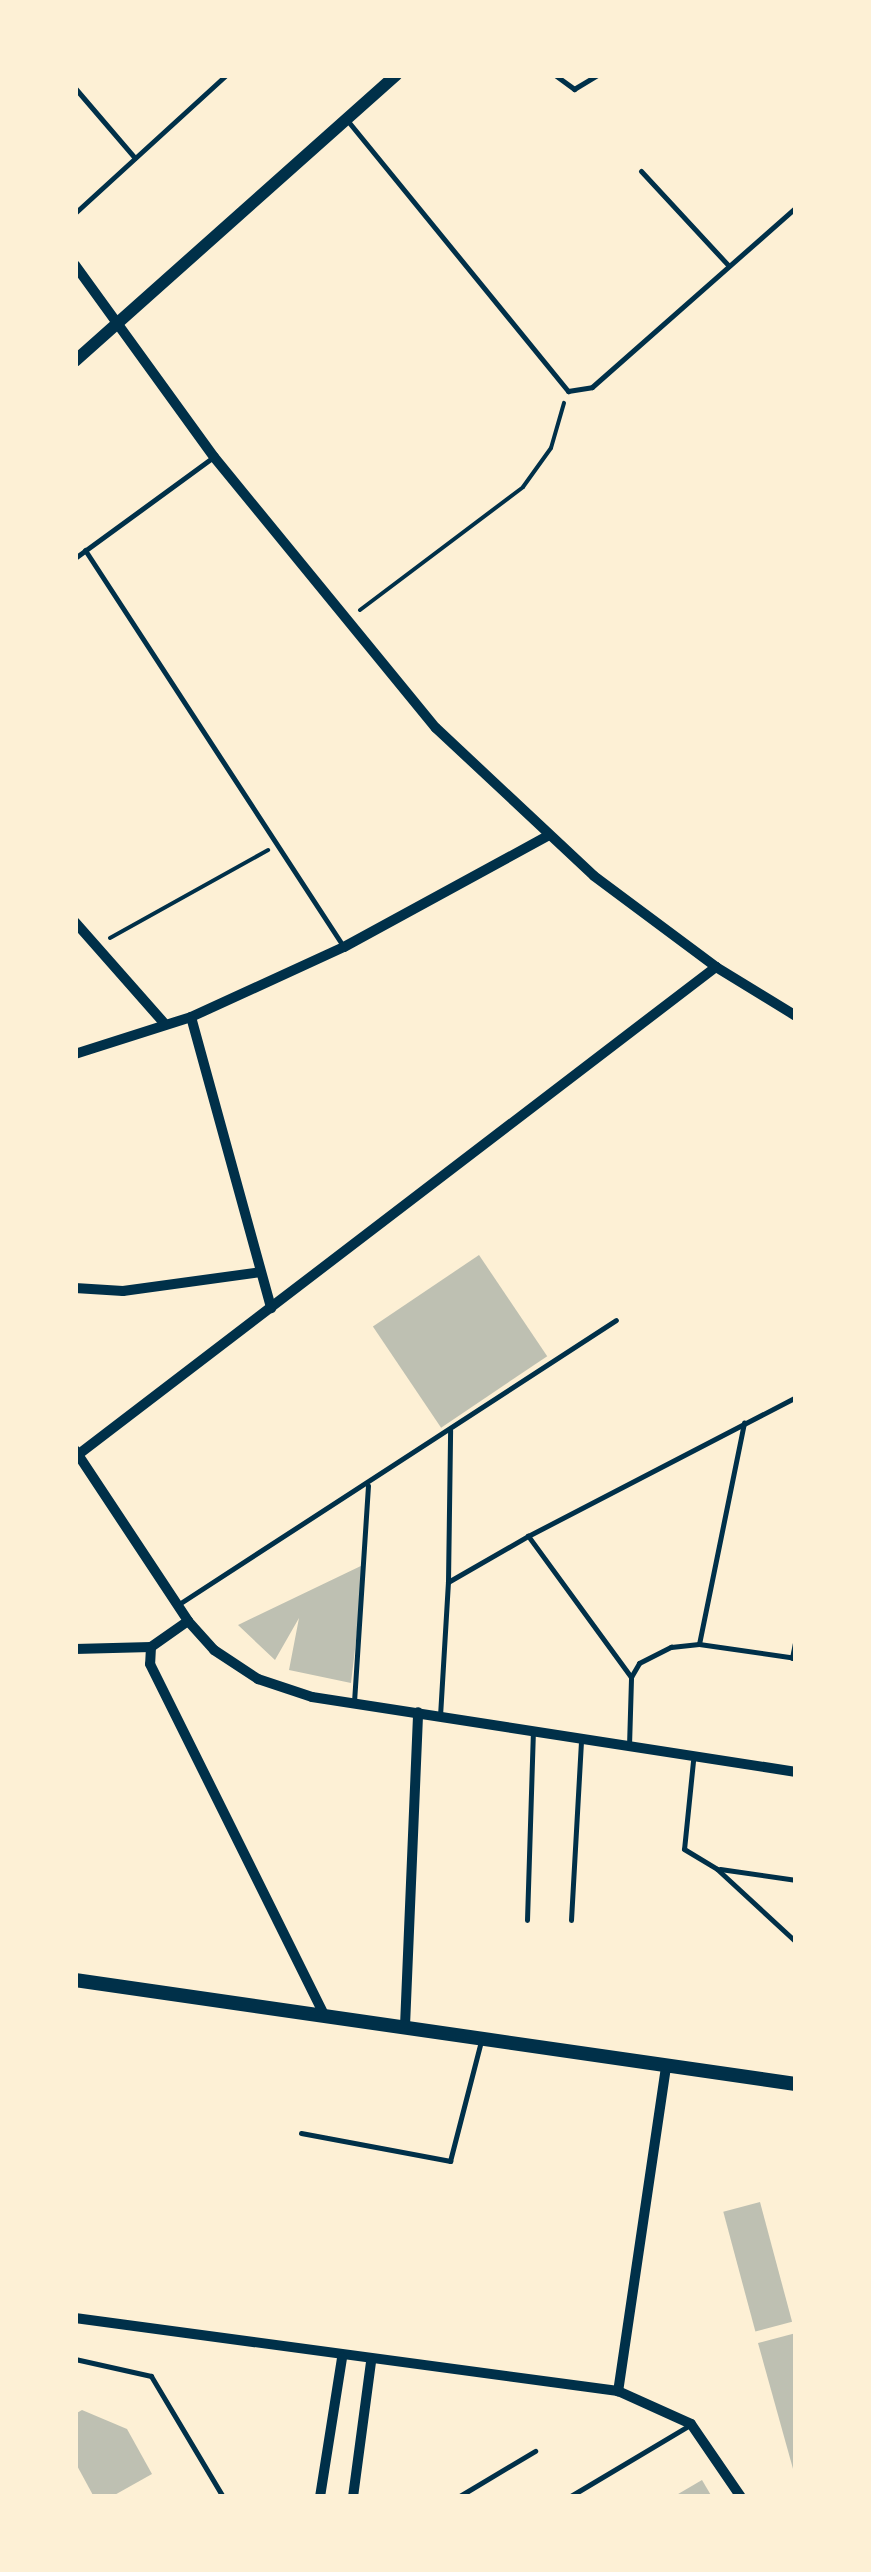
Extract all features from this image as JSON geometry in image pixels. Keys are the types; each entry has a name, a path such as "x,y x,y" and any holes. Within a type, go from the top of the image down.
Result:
{"main road":[{"path":"75,1980 796,2084"}],"street":[{"path":"75,361 396,75"},
{"path":"75,265 214,457 344,623 436,728 548,836 716,967 796,1016"},
{"path":"75,1054 191,1016 344,947 548,836"},
{"path":"75,922 166,1024"},
{"path":"716,967 76,1454 188,1622 214,1650 258,1680 353,1704 630,1746 693,1761 796,1772"},
{"path":"191,1016 271,1308"},
{"path":"75,1288 123,1290 261,1272"},
{"path":"75,1649 151,1647 188,1622"},
{"path":"151,1647 150,1664 324,2015"},
{"path":"405,2026 418,1712"},
{"path":"618,2392 666,2067"},
{"path":"75,2318 371,2362 618,2392 690,2424 741,2497"},
{"path":"320,2497 342,2358"},
{"path":"353,2497 371,2362"}],"lane":[{"path":"75,213 226,75"},
{"path":"555,75 574,89 597,75"},
{"path":"75,88 135,158"},
{"path":"347,119 568,391 592,387 796,207"},
{"path":"641,171 729,266"},
{"path":"75,558 214,457"},
{"path":"86,550 344,947"},
{"path":"177,1606 368,1486 616,1320"},
{"path":"448,1582 528,1536 796,1397"},
{"path":"699,1644 744,1423"},
{"path":"440,1716 448,1582 450,1428"},
{"path":"353,1704 368,1486"},
{"path":"528,1536 631,1676 630,1746"},
{"path":"631,1676 654,1653 699,1644 794,1658 796,1638"},
{"path":"528,1920 533,1730"},
{"path":"570,1920 581,1739"},
{"path":"693,1761 680,1840 689,1855 717,1869 796,1942"},
{"path":"717,1869 796,1880"},
{"path":"301,2133 450,2161 482,2038"},
{"path":"75,2359 151,2376 223,2497"},
{"path":"569,2497 690,2424"},
{"path":"458,2497 535,2451"}],"path":[{"path":"344,623 540,468 568,391"},
{"path":"97,945 277,845"}],"building":[{"path":"479,1255 547,1356 441,1428 373,1327"},
{"path":"365,1564 351,1683 289,1670 299,1618 275,1660 238,1625"},
{"path":"760,2202 792,2322 755,2332 723,2212"},
{"path":"796,2333 796,2475 795,2476 758,2343"},
{"path":"82,2410 127,2429 152,2474 111,2497 94,2497 75,2462 75,2414"},
{"path":"702,2480 712,2497 673,2497"}]}
